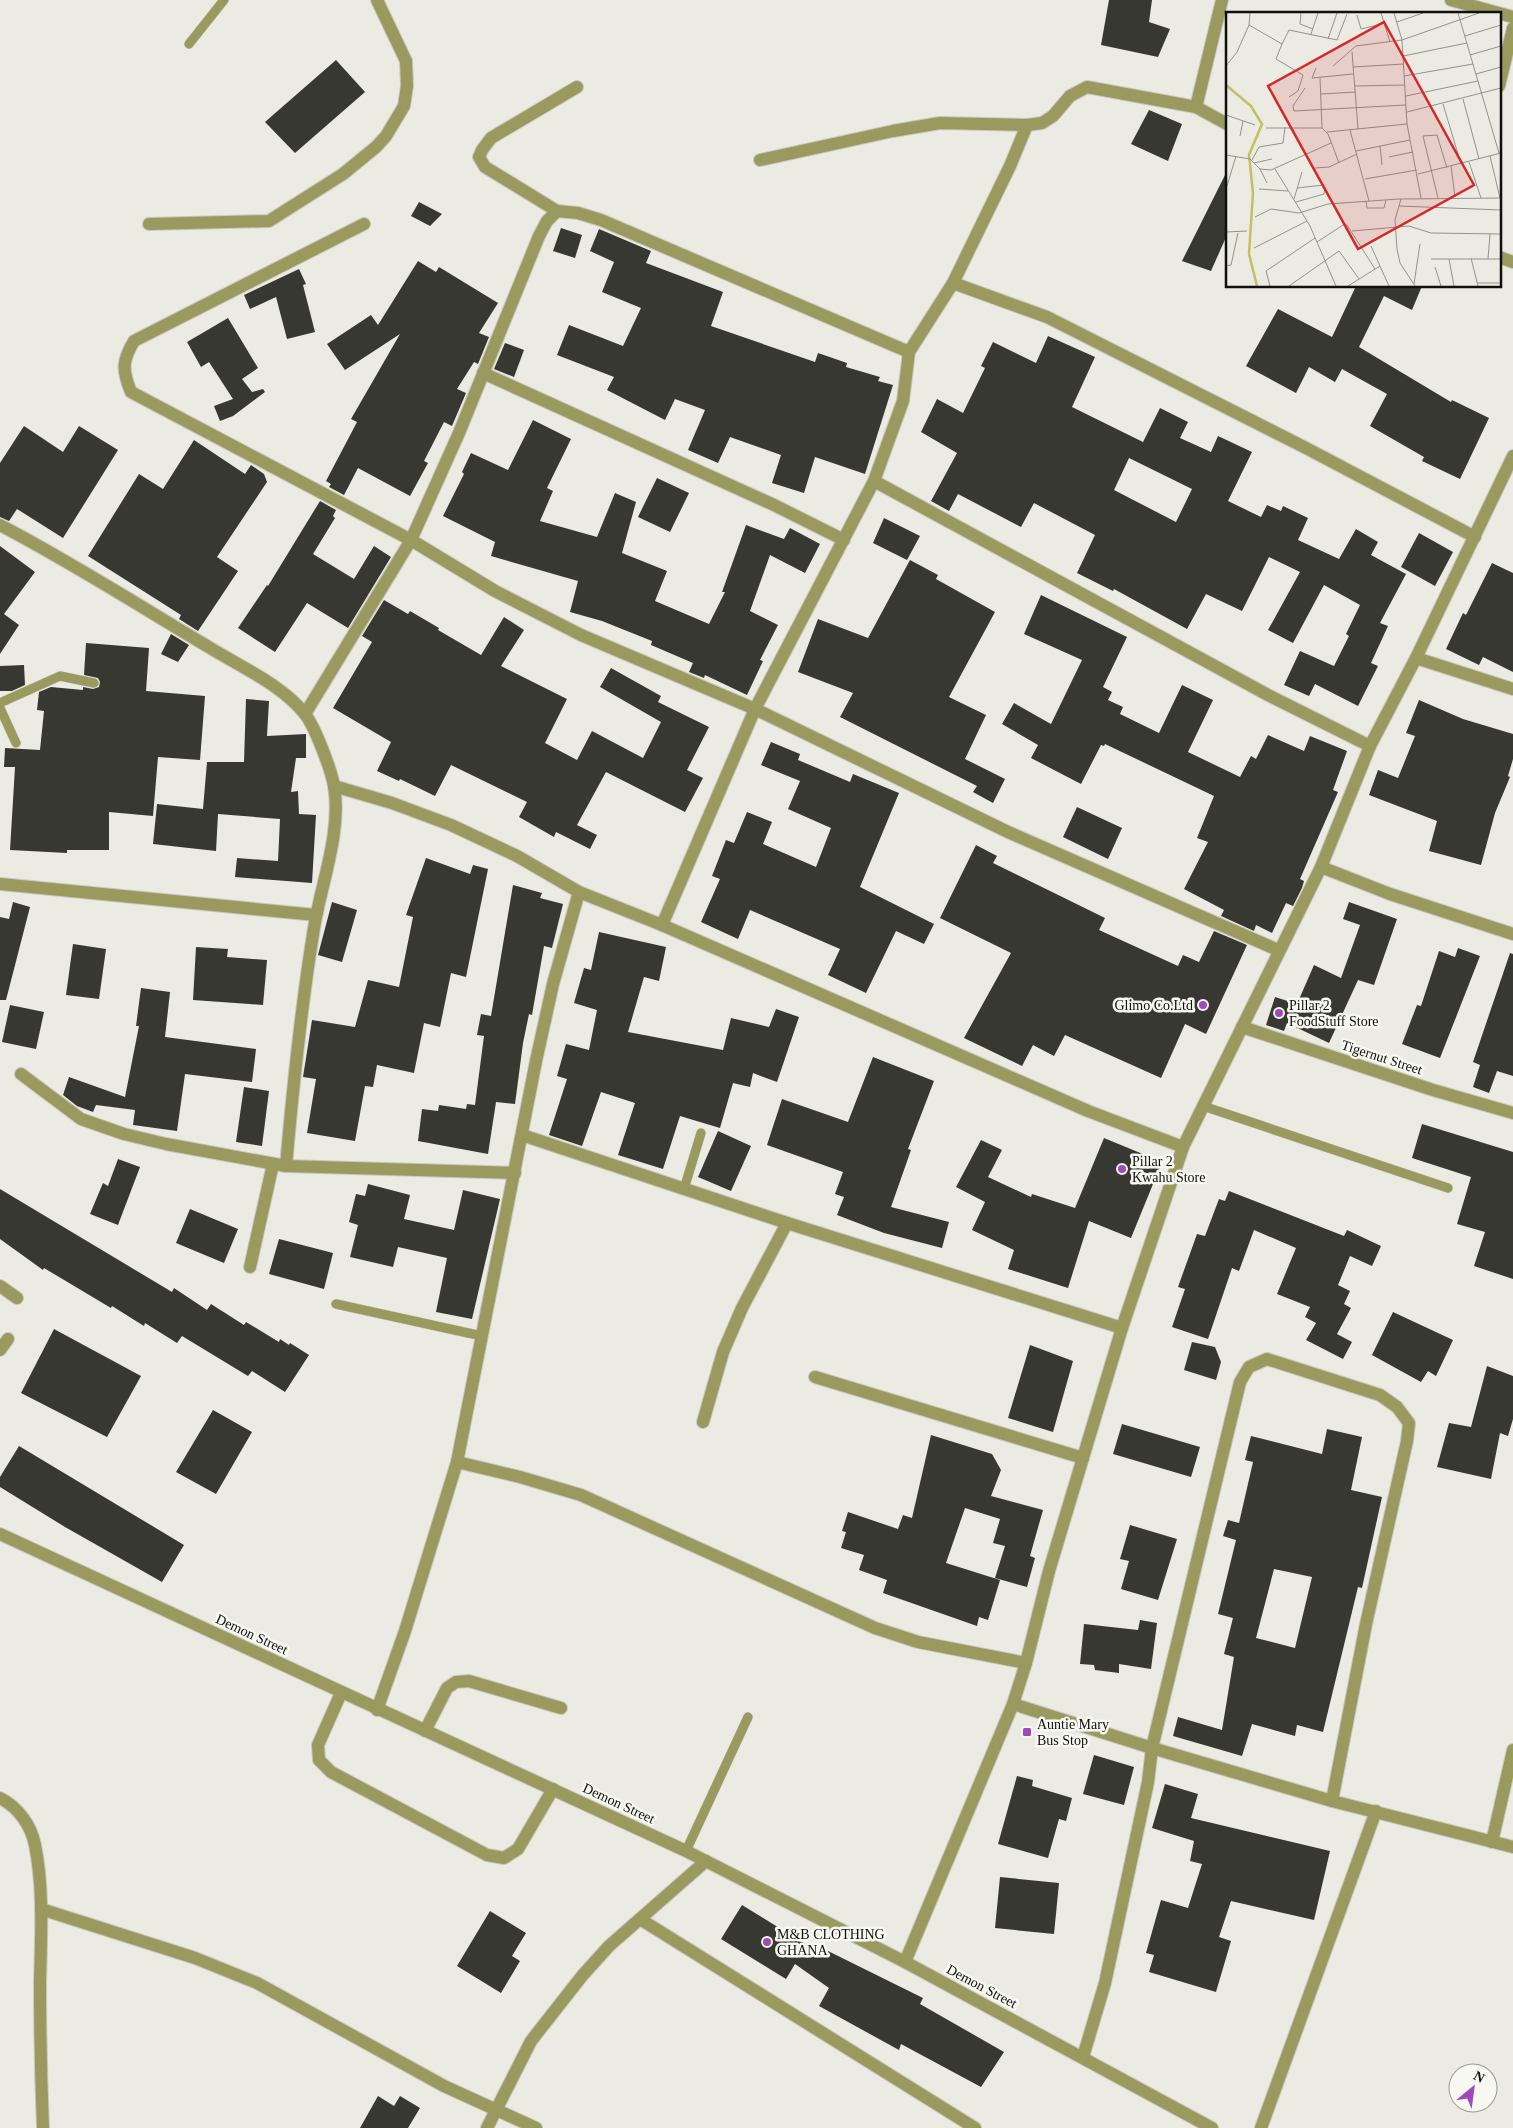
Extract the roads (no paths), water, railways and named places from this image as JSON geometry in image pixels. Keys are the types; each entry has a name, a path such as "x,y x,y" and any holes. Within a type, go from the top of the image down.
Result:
{"street":[{"path":"149,224 269,221 343,174 376,147 386,136 404,106 407,86 406,61 377,0"},
{"path":"1196,107 1222,0"},
{"path":"1451,0 1495,12"},
{"path":"1500,13 1513,17"},
{"path":"1500,82 1513,28"},
{"path":"577,87 491,138 479,157 485,166 557,211 578,213 601,220 909,352"},
{"path":"760,160 893,131 940,123 1027,125 1042,123 1053,116 1070,96 1087,87 1196,107 1226,123"},
{"path":"662,925 755,709 874,481 903,401 909,352 953,283 1010,166 1027,125"},
{"path":"305,714 410,540 459,433 539,236 547,221 557,211"},
{"path":"364,224 134,341 124,357 125,378 131,392 410,540 494,591 581,635 755,709 893,774 1008,832 1278,950"},
{"path":"1500,257 1513,262"},
{"path":"953,283 1047,317 1144,368 1306,448 1475,537"},
{"path":"483,373 774,505 844,540"},
{"path":"905,1962 1013,1704 1122,1328 1183,1147 1278,950 1321,867 1370,746 1416,658 1513,456"},
{"path":"874,481 1268,696 1370,746"},
{"path":"0,525 52,552 272,686 305,714 318,738 334,786 335,812 331,849 316,915 297,1045 286,1166"},
{"path":"1416,658 1513,689"},
{"path":"334,786 392,803 451,826 517,856 579,892 662,925 1088,1111 1183,1147"},
{"path":"1321,867 1390,894 1513,934"},
{"path":"0,884 316,915"},
{"path":"377,1710 408,1622 457,1462 553,984 579,892"},
{"name":"Tigernut Street","path":"1242,1027 1433,1090 1513,1113"},
{"path":"21,1074 81,1119 166,1144 286,1166 515,1173"},
{"path":"522,1135 787,1223 1122,1328"},
{"path":"250,1267 273,1164"},
{"path":"703,1422 723,1352 734,1325 787,1223"},
{"path":"0,1286 17,1298"},
{"path":"0,1350 8,1339"},
{"path":"1083,2057 1105,1983 1148,1782 1152,1748 1240,1382 1249,1367 1267,1359 1380,1395 1397,1407 1409,1423 1408,1441 1366,1624 1332,1801"},
{"path":"815,1377 1083,1458"},
{"path":"457,1462 520,1477 581,1495 875,1628 918,1642 1026,1663"},
{"name":"Demon Street","path":"0,1534 377,1710 686,1851 905,1962 1212,2128"},
{"path":"424,1731 447,1688 456,1682 469,1681 561,1708"},
{"path":"341,1692 318,1745 319,1760 331,1772 488,1855 504,1858 518,1849 553,1789"},
{"path":"1013,1704 1152,1748 1332,1801 1513,1847"},
{"path":"1492,1842 1513,1750"},
{"path":"0,1798 16,1808 28,1824 35,1844 41,1910 39,2056 43,2128"},
{"path":"1261,2128 1376,1812"},
{"path":"487,2128 531,2041 582,1976 610,1946 706,1861"},
{"path":"41,1910 195,1958 257,1983 444,2086 536,2128"},
{"path":"640,1919 975,2128"}],"lane":[{"path":"189,44 224,0"},
{"path":"0,703 60,676 94,683"},
{"path":"0,708 16,743"},
{"path":"1203,1106 1448,1188"},
{"path":"684,1189 701,1133"},
{"path":"336,1304 482,1336"},
{"path":"686,1851 748,1717"}],"place":[{"name":"Glimo Co.Ltd","path":"1203,1005"},
{"name":"Pillar 2 FoodStuff Store","path":"1279,1013"},
{"name":"Pillar 2 Kwahu Store","path":"1122,1169"},
{"name":"Auntie Mary Bus Stop","path":"1027,1732"},
{"name":"M&B CLOTHING GHANA","path":"767,1942"}]}
